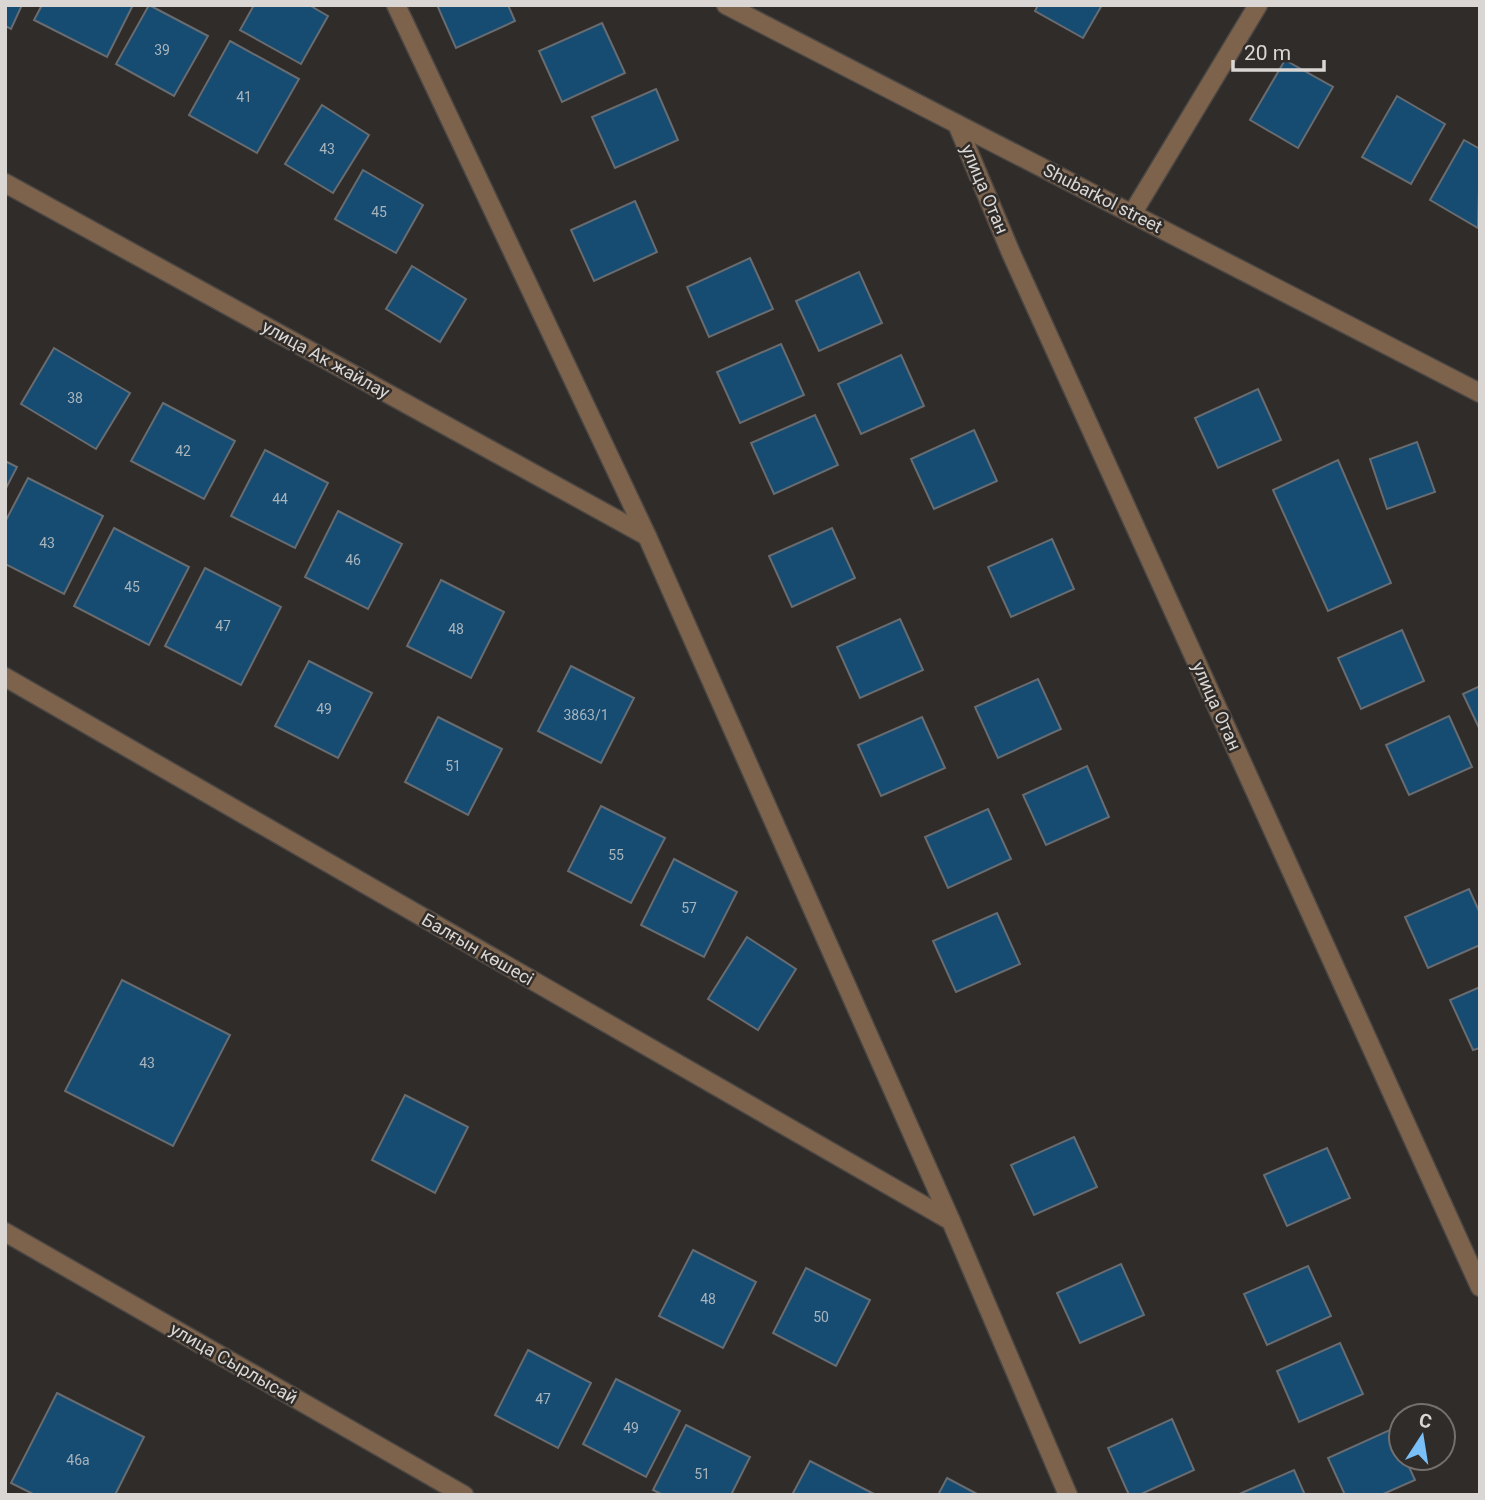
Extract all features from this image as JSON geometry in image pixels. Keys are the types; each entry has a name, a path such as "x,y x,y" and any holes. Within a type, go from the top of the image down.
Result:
{"street":[{"path":"396,5 647,536 951,1221 1068,1495"},
{"name":"Shubarkol street","path":"726,5 1480,393"},
{"path":"1132,214 1258,5"},
{"name":"улица Отан","path":"957,124 1011,253 1480,1286"},
{"name":"улица Ак жайлау","path":"5,183 647,536"},
{"name":"Балғын көшесі","path":"5,677 951,1221"},
{"name":"улица Сырлысай","path":"5,1232 464,1495"}],"building":[{"path":"5,5 22,5 11,29 5,26"},
{"path":"42,5 133,5 107,57 34,20"},
{"path":"149,5 208,36 174,96 116,64"},
{"path":"254,5 309,5 328,16 301,64 240,30"},
{"path":"437,5 508,5 515,21 456,48"},
{"path":"1038,5 1102,5 1083,38 1035,11"},
{"path":"602,23 625,73 562,102 539,51"},
{"path":"230,41 299,79 257,153 189,115"},
{"path":"1285,60 1333,87 1298,148 1250,120"},
{"path":"656,89 678,140 615,168 592,117"},
{"path":"1397,96 1445,124 1411,184 1362,157"},
{"path":"322,105 369,135 333,193 285,164"},
{"path":"1464,140 1480,149 1478,228 1430,200"},
{"path":"363,170 423,205 396,253 335,219"},
{"path":"635,201 657,252 594,281 571,230"},
{"path":"750,258 773,309 709,337 687,287"},
{"path":"412,266 466,299 440,342 386,309"},
{"path":"859,272 882,323 819,351 796,301"},
{"path":"781,344 804,395 740,423 717,372"},
{"path":"54,348 130,393 96,449 21,404"},
{"path":"901,355 924,406 861,434 838,384"},
{"path":"1258,389 1281,440 1218,468 1195,418"},
{"path":"163,403 235,441 204,499 131,461"},
{"path":"815,415 838,465 774,494 751,443"},
{"path":"974,430 997,481 934,509 911,459"},
{"path":"1417,442 1435,492 1387,509 1370,459"},
{"path":"265,450 328,483 295,548 231,516"},
{"path":"1338,460 1391,583 1328,611 1273,490"},
{"path":"5,461 17,467 5,490"},
{"path":"28,478 103,516 64,594 5,564 5,522"},
{"path":"338,511 402,544 368,609 305,577"},
{"path":"114,528 189,567 149,645 74,606"},
{"path":"832,528 855,578 792,607 769,556"},
{"path":"1052,539 1074,589 1011,617 988,567"},
{"path":"205,568 281,607 241,685 165,646"},
{"path":"441,580 504,612 471,678 407,646"},
{"path":"900,619 923,670 860,698 837,647"},
{"path":"1402,630 1424,681 1361,709 1338,658"},
{"path":"309,661 372,693 338,758 275,726"},
{"path":"571,666 634,698 601,763 538,731"},
{"path":"1038,679 1061,729 998,758 975,707"},
{"path":"1480,686 1480,730 1463,694"},
{"path":"1449,716 1472,767 1409,795 1386,745"},
{"path":"438,717 502,749 468,815 405,782"},
{"path":"922,717 945,768 881,796 858,745"},
{"path":"1087,766 1109,817 1046,845 1023,795"},
{"path":"601,806 665,838 631,903 568,871"},
{"path":"988,809 1011,859 948,888 925,837"},
{"path":"674,859 737,892 704,957 641,925"},
{"path":"1469,889 1480,913 1480,945 1428,968 1405,917"},
{"path":"997,913 1020,964 956,992 933,941"},
{"path":"747,937 796,969 758,1030 708,999"},
{"path":"122,980 230,1035 173,1146 65,1091"},
{"path":"1480,987 1480,1048 1473,1050 1450,1000"},
{"path":"405,1095 468,1127 435,1193 372,1160"},
{"path":"1074,1137 1097,1187 1034,1215 1011,1165"},
{"path":"1327,1148 1350,1198 1287,1226 1264,1175"},
{"path":"693,1250 756,1282 723,1348 659,1316"},
{"path":"1121,1264 1144,1315 1080,1343 1057,1293"},
{"path":"1308,1266 1331,1316 1267,1345 1244,1294"},
{"path":"806,1268 870,1300 836,1366 773,1333"},
{"path":"1340,1343 1363,1394 1299,1422 1277,1371"},
{"path":"528,1350 591,1383 558,1448 495,1415"},
{"path":"616,1379 680,1411 646,1477 583,1444"},
{"path":"57,1393 144,1437 115,1495 35,1495 11,1483"},
{"path":"1172,1419 1194,1470 1139,1495 1129,1495 1108,1448"},
{"path":"686,1425 750,1457 731,1495 663,1495 653,1490"},
{"path":"1387,1431 1387,1472 1411,1472 1415,1480 1381,1495 1345,1495 1328,1458"},
{"path":"810,1461 876,1495 792,1495"},
{"path":"1294,1470 1305,1495 1237,1495"},
{"path":"947,1478 979,1495 938,1495"}]}
